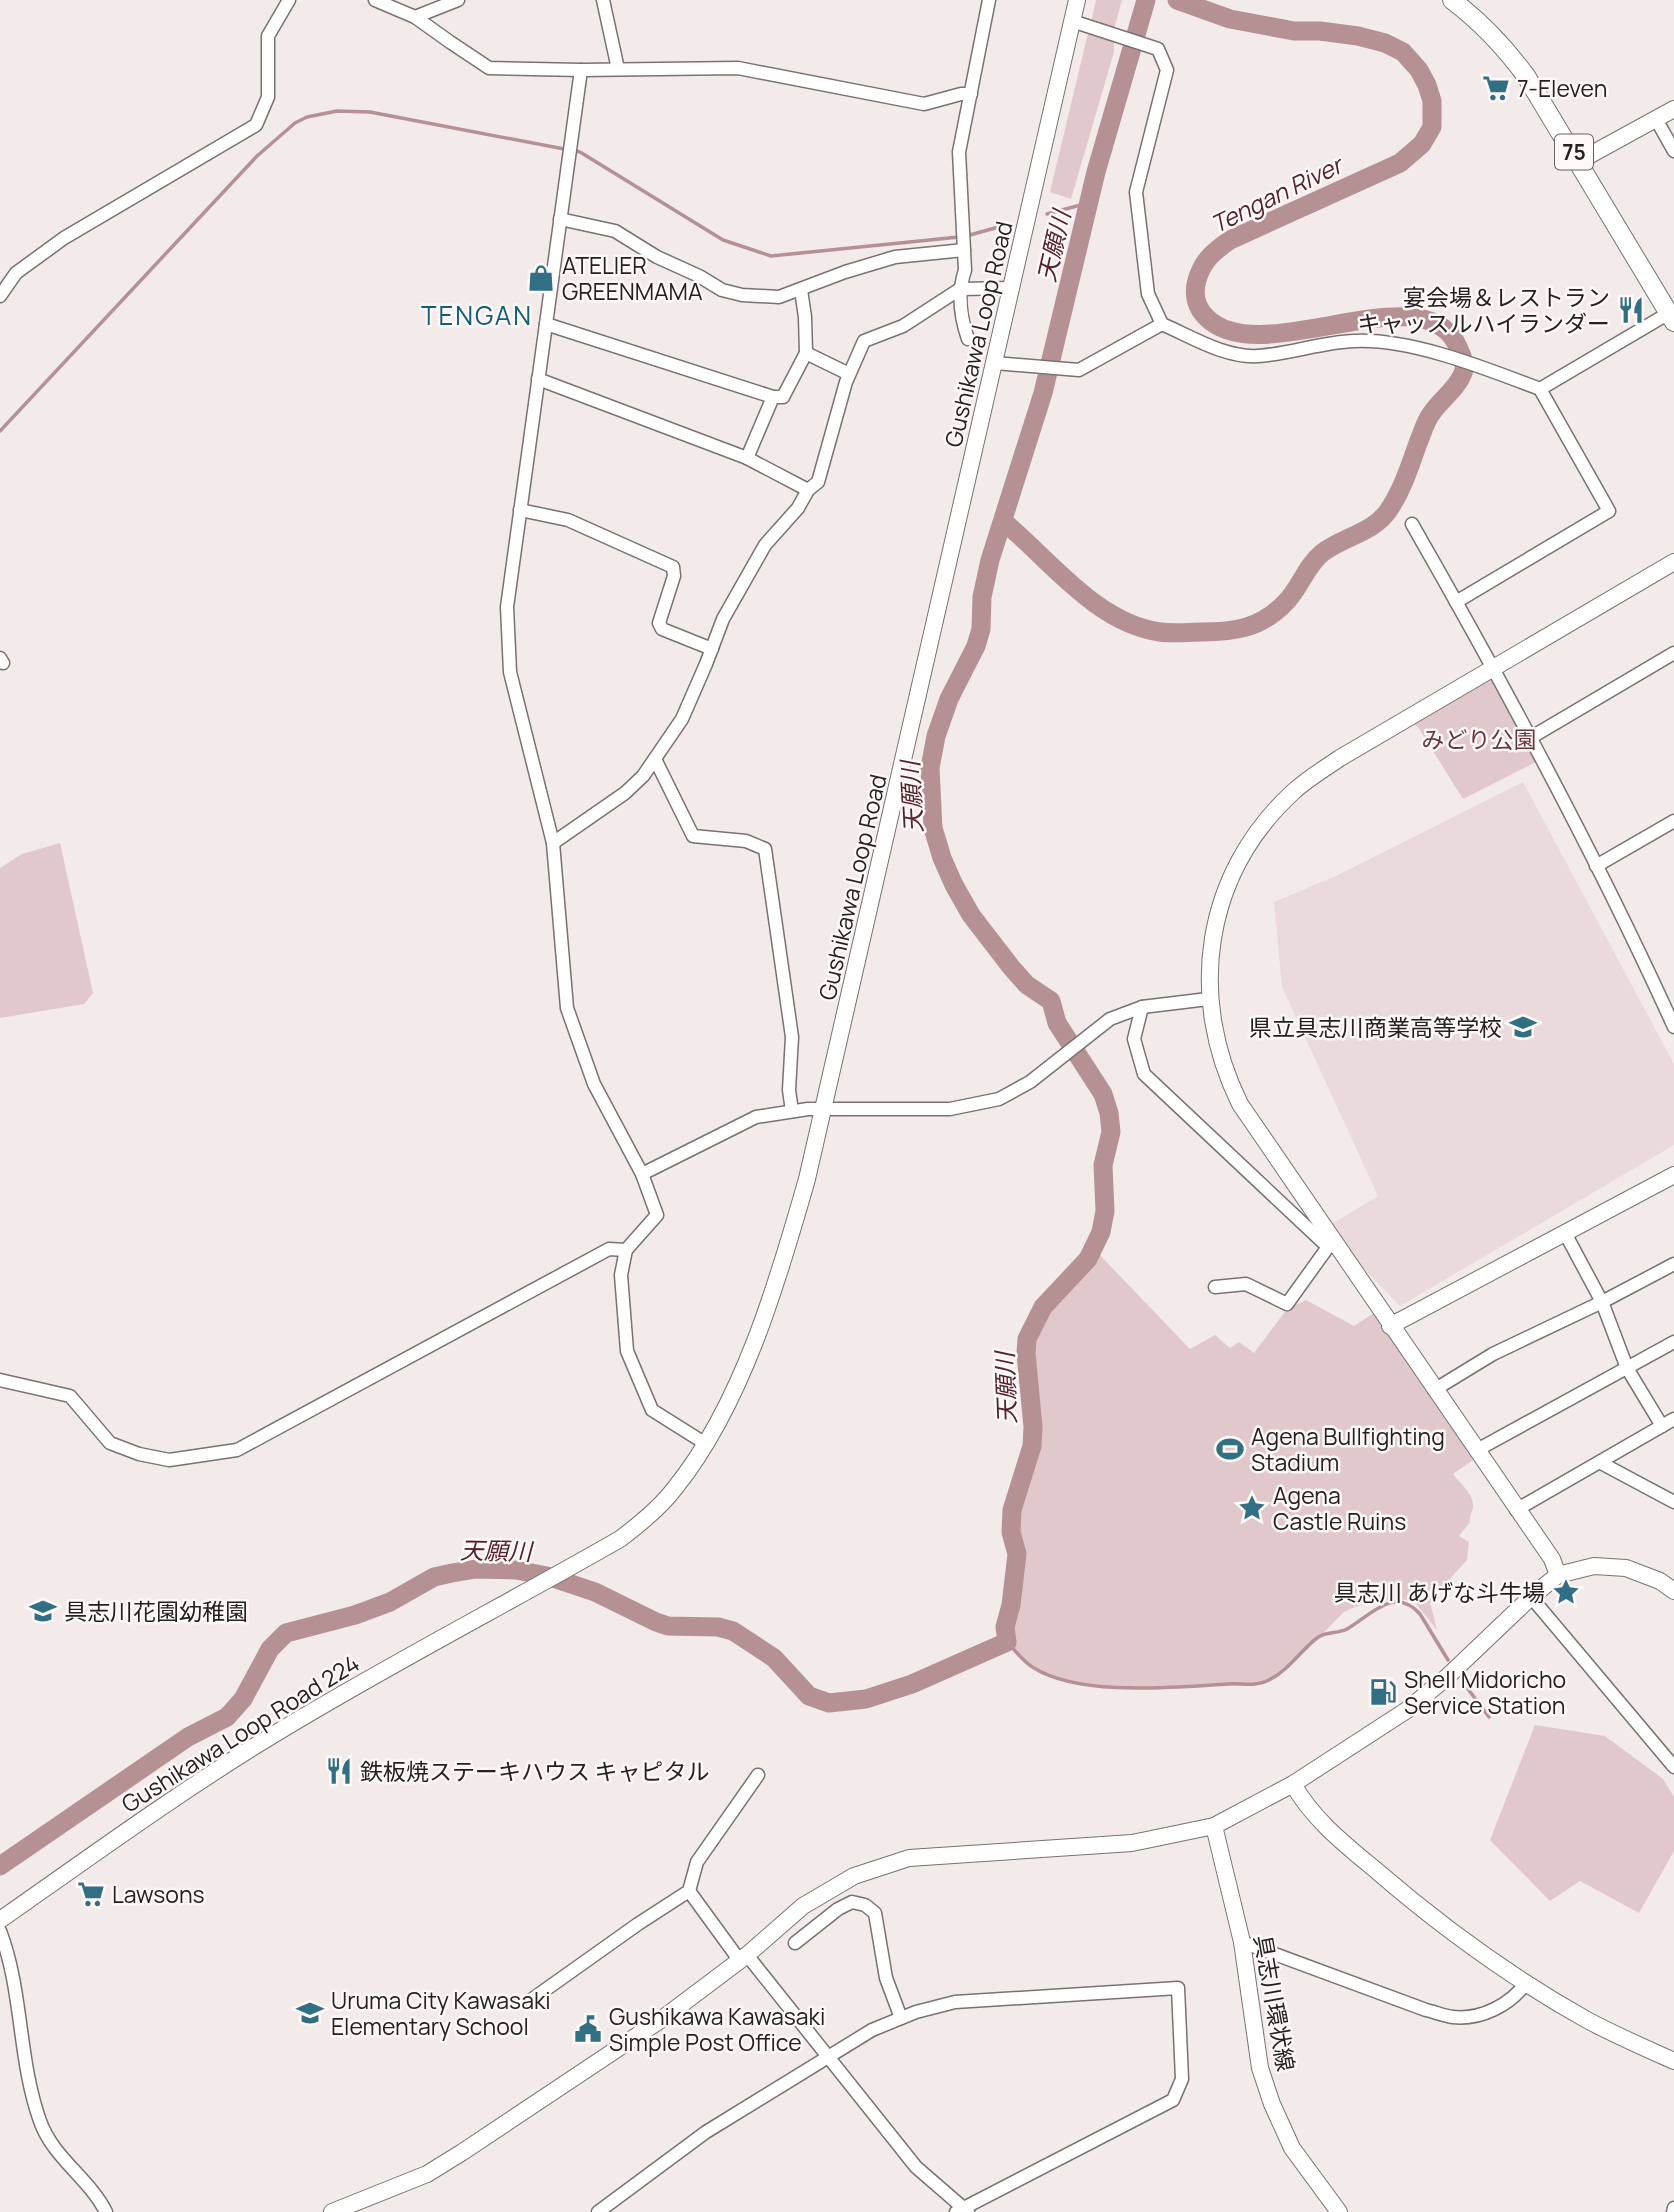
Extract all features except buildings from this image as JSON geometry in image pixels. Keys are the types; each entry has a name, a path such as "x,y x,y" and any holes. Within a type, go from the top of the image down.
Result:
{"main road":[{"name":"Gushikawa Loop Road","path":"514,1600 620,1539 674,1490 706,1444 742,1370 766,1310 794,1226 825,1109 1077,0"},
{"name":"75","path":"1452,0 1479,20 1508,51 1526,76 1672,317"},
{"path":"1579,161 1674,109"},
{"path":"1558,1575 1552,1559 1331,1245 1240,1104 1223,1069 1211,1020 1209,999 1212,941 1223,895 1231,875 1265,821 1294,790 1318,773 1674,562"},
{"path":"1390,1326 1674,1175"},
{"path":"332,2212 427,2174 461,2153 662,2018 744,1958 803,1906 854,1876 909,1858 1132,1843 1214,1826 1293,1784 1407,1710 1558,1575 1594,1566 1626,1568 1660,1581 1674,1591"},
{"name":"Gushikawa Loop Road 224","path":"0,1920 189,1787 273,1734 416,1652 514,1600"},
{"path":"1293,1784 1308,1808 1352,1851 1436,1921 1525,1983 1589,2021 1674,2061"},
{"name":"具志川環状線","path":"1214,1826 1242,1942 1260,2068 1272,2104 1292,2148 1339,2212"}],"street":[{"path":"0,296 16,273 64,238 256,125 268,97 268,36 289,0"},
{"path":"375,0 415,16 489,68 738,68 924,104 971,94"},
{"path":"415,16 458,0"},
{"path":"603,0 618,69"},
{"path":"968,339 960,317 960,289 965,270 959,152 989,0"},
{"path":"1072,21 1158,49 1167,69 1136,192 1148,294 1162,324 1218,349 1256,356 1354,340 1396,343 1494,372 1540,389 1609,511 1457,602"},
{"path":"581,70 507,607 509,672 553,844 568,1008 594,1084 642,1174 657,1215 626,1250 621,1275 627,1351 652,1409 706,1444"},
{"path":"1656,119 1674,151"},
{"path":"559,219 615,231 657,257 722,290 742,295 779,297 845,272 895,257 964,250"},
{"path":"553,844 625,793 643,776 682,719 723,619 765,545 799,508 808,490 817,482 849,374 864,341 903,326 960,289 1012,288"},
{"path":"546,324 774,397 783,397 806,353 801,290"},
{"path":"1540,389 1672,317"},
{"path":"995,363 1080,370 1162,324"},
{"path":"806,353 849,374"},
{"path":"538,379 747,458 808,490"},
{"path":"747,458 774,397"},
{"path":"520,510 568,520 673,567 674,576 659,623 662,629 712,649"},
{"path":"1412,524 1494,668 1596,866 1674,1027"},
{"path":"1530,738 1674,653"},
{"path":"655,759 692,836 746,841 765,849 792,1037 789,1090 792,1111"},
{"path":"1596,866 1674,821"},
{"path":"1662,1002 1674,995"},
{"path":"642,1174 756,1117 825,1109 950,1110 999,1100 1038,1076 1110,1019 1142,1007 1209,999"},
{"path":"1142,1007 1134,1040 1144,1074 1331,1245 1287,1304 1246,1284 1215,1287"},
{"path":"1565,1233 1602,1302 1627,1368 1662,1426"},
{"path":"0,1380 70,1396 110,1443 139,1454 169,1460 237,1450 609,1249 626,1250"},
{"path":"1434,1390 1493,1354 1674,1264"},
{"path":"1477,1450 1674,1342"},
{"path":"1516,1510 1674,1419"},
{"path":"1601,1463 1674,1502"},
{"path":"1531,1597 1674,1767"},
{"path":"531,2000 689,1891 697,1862 758,1775"},
{"path":"598,2212 706,2132 828,2056 872,2030 901,2018 955,2002 1178,1988 1182,2079 1173,2100 963,2211 916,2167 828,2056 769,1984 689,1891"},
{"path":"795,1943 838,1909 852,1902 865,1905 875,1913 886,1978 901,2018"},
{"path":"0,1931 10,1955 31,2084 40,2121 56,2152 100,2199 106,2212"},
{"path":"1242,1942 1426,2010 1455,2017 1481,2014 1504,2005 1525,1983"}],"shaded area":[{"path":"1523,782 1674,1064 1674,1145 1400,1306 1325,1228 1378,1196 1282,987 1274,902 1338,875"}],"green space":[{"path":"1096,0 1122,0 1114,29 1091,22"},
{"path":"1088,33 1114,40 1114,52 1071,199 1050,192"},
{"name":"みどり公園","path":"1494,668 1538,761 1463,799 1418,727 1406,720"},
{"path":"60,843 93,993 84,1004 0,1018 0,868 22,854"},
{"path":"1094,1249 1190,1349 1215,1335 1230,1348 1239,1342 1254,1353 1287,1309 1306,1300 1354,1326 1377,1311 1480,1455 1453,1474 1468,1492 1473,1506 1470,1522 1459,1536 1469,1542 1467,1560 1430,1603 1437,1630 1413,1600 1387,1600 1360,1605 1344,1612 1296,1661 1275,1677 1258,1684 1244,1685 1135,1688 1083,1684 1059,1679 1038,1669 1012,1647 1006,1631 1017,1565 1011,1515 1030,1448 1033,1427 1025,1358 1028,1337 1049,1301"},
{"path":"1535,1725 1605,1736 1663,1779 1674,1797 1674,1851 1639,1913 1580,1881 1550,1901 1490,1840"}],"waterway":[{"name":"天願川","path":"0,1866 188,1737 227,1717 243,1699 270,1649 286,1633 355,1615 390,1602 434,1577 476,1569 516,1570 547,1576 595,1592 668,1626 718,1627 733,1631 774,1658 809,1696 829,1703 866,1699 912,1684 1007,1642 1005,1627 1011,1605 1017,1554 1011,1532 1012,1510 1032,1446 1027,1339 1043,1307 1088,1259 1101,1232 1105,1211 1103,1165 1111,1132 1103,1094 1057,1023 1051,1001 1027,985 1011,967 971,915 954,885 933,828 930,768 936,736 949,699 976,646 981,629 982,597 990,560 1043,393 1096,172 1146,0"},
{"name":"Tengan River","path":"1003,521 1075,588 1115,616 1137,626 1171,633 1225,631 1246,627 1266,618 1284,604 1322,553 1374,525 1388,511 1402,487 1429,417 1463,373 1464,362 1456,343 1437,324 1409,317 1375,318 1300,331 1263,334 1232,331 1203,314 1196,300 1196,285 1202,267 1214,253 1230,240 1400,163 1422,144 1432,127 1432,101 1419,70 1403,52 1385,43 1358,36 1294,31 1230,19 1177,0"},
{"path":"0,431 257,156 295,123 307,117 337,111 370,112 580,152 723,240 771,256 959,237"},
{"path":"1047,214 1088,203"},
{"path":"966,236 1006,225"},
{"path":"1007,1642 1034,1668 1077,1683 1128,1688 1254,1684 1276,1676 1320,1636 1343,1631 1382,1606 1401,1602 1420,1614 1448,1660"},
{"path":"1462,1681 1489,1717"}],"place":[{"name":"7-Eleven","path":"1496,88"},
{"name":"ATELIER GREENMAMA","path":"541,278"},
{"name":"宴会場＆レストラン キャッスルハイランダー","path":"1631,310"},
{"name":"県立具志川商業高等学校","path":"1523,1027"},
{"name":"Agena Bullfighting Stadium","path":"1230,1449"},
{"name":"Agena Castle Ruins","path":"1252,1508"},
{"name":"具志川 あげな斗牛場","path":"1566,1592"},
{"name":"具志川花園幼稚園","path":"43,1611"},
{"name":"Shell Midoricho Service Station","path":"1383,1692"},
{"name":"鉄板焼ステーキハウス キャピタル","path":"339,1771"},
{"name":"Lawsons","path":"91,1894"},
{"name":"Uruma City Kawasaki Elementary School","path":"310,2013"},
{"name":"Gushikawa Kawasaki Simple Post Office","path":"588,2029"}],"district":[{"name":"TENGAN","path":"477,315"}]}
